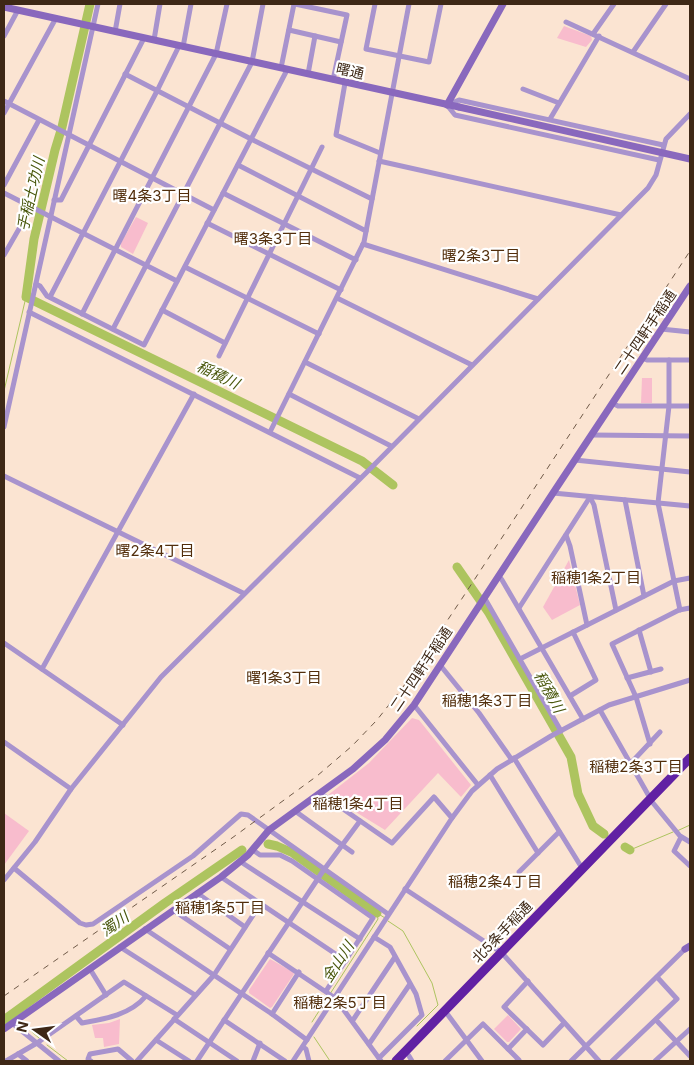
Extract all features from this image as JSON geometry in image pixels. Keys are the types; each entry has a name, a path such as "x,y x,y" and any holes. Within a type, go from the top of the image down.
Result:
{"highway":[{"name":"北5条手稲通","path":"396,1061 503,954 690,758"},
{"name":"北5条手稲通","path":"408,1060 582,868 690,766"}],"street":[{"path":"4,427 67,134 98,4"},
{"path":"115,32 120,4"},
{"path":"154,40 160,4"},
{"path":"50,297 181,46 191,4"},
{"path":"82,314 216,54 227,4"},
{"path":"113,330 252,62 263,4"},
{"path":"36,284 40,286 47,296 144,345 238,165 284,69 289,30 295,4 347,15 333,80"},
{"path":"375,4 366,49 429,62 441,4"},
{"path":"270,432 364,244 409,4"},
{"path":"447,105 503,4"},
{"path":"550,119 614,4"},
{"path":"633,52 666,4"},
{"name":"曙通","path":"4,7 16,8 91,27 690,159"},
{"path":"4,36 16,8"},
{"path":"4,113 6,102 56,18"},
{"path":"566,22 690,79"},
{"path":"289,30 341,42"},
{"path":"308,74 316,36"},
{"path":"54,200 61,200 144,38"},
{"path":"125,74 372,200"},
{"path":"345,83 336,135 380,153"},
{"path":"523,88 559,103"},
{"path":"447,105 459,100 663,145"},
{"path":"6,102 214,210"},
{"path":"447,105 455,114 659,160"},
{"path":"5,878 35,842 71,789 161,677 652,184 666,139 690,114"},
{"path":"4,185 39,120"},
{"path":"219,356 322,147"},
{"path":"379,161 621,215"},
{"path":"238,165 366,231"},
{"path":"4,193 177,281"},
{"path":"223,193 356,260"},
{"path":"4,255 31,208"},
{"path":"208,223 341,290"},
{"path":"364,244 538,299"},
{"path":"185,267 319,334"},
{"name":"二十四軒手稲通","path":"4,1028 222,877 253,850 269,830 353,770 385,740 414,705 690,286"},
{"path":"337,298 472,365"},
{"path":"162,310 225,343"},
{"path":"29,312 360,478"},
{"path":"661,329 690,332"},
{"path":"642,358 647,360 690,360"},
{"path":"669,360 669,406 658,503 680,610"},
{"path":"305,362 419,419"},
{"path":"42,669 194,394"},
{"path":"289,394 391,446"},
{"path":"612,403 618,406 690,406"},
{"path":"591,435 690,436"},
{"path":"575,460 690,472"},
{"path":"4,476 243,593"},
{"path":"552,493 690,506"},
{"path":"519,608 590,497"},
{"path":"590,497 594,505 616,610"},
{"path":"625,500 644,596"},
{"path":"566,535 587,625"},
{"path":"499,576 583,719"},
{"path":"520,659 674,581 690,578"},
{"path":"483,599 561,731"},
{"path":"650,744 636,697 612,644 680,610 690,608"},
{"path":"639,630 651,672"},
{"path":"570,696 596,680 573,632"},
{"path":"4,643 123,725"},
{"path":"440,665 513,759 582,868"},
{"path":"627,678 661,669"},
{"path":"330,994 374,937 452,818 478,785 513,759 609,705 690,680"},
{"path":"414,705 478,785"},
{"path":"600,710 652,800 680,837 690,842"},
{"path":"630,764 660,732"},
{"path":"4,742 71,789"},
{"path":"490,775 538,853"},
{"path":"320,793 392,843 434,797 452,818"},
{"path":"295,811 352,852"},
{"path":"14,868 86,926 93,924 193,856 242,814 248,815 388,916"},
{"path":"197,1061 302,901 360,821"},
{"path":"519,872 559,832"},
{"path":"680,837 674,850 690,866"},
{"path":"253,850 260,855 280,855 292,861 374,918 346,960 307,1040 293,1061"},
{"path":"241,862 360,939"},
{"path":"222,877 346,960"},
{"path":"405,889 503,954 599,1061"},
{"path":"197,894 245,927"},
{"path":"137,1061 214,975 261,903"},
{"path":"173,910 230,949"},
{"path":"145,929 272,1014 307,1040"},
{"path":"268,953 330,994 352,1020 380,1060 422,1015 416,994 390,947 374,937"},
{"path":"120,947 195,995"},
{"path":"571,1061 688,947"},
{"path":"352,1020 395,957"},
{"path":"90,969 106,995"},
{"path":"272,1014 298,972"},
{"path":"612,1061 677,999 656,977"},
{"path":"6,1061 37,1043 124,982 237,1061"},
{"path":"528,982 504,1007 543,1045 564,1022"},
{"path":"370,1044 410,984"},
{"path":"76,1016 82,1023 111,1018 128,1011 146,996"},
{"path":"448,1015 481,1061"},
{"path":"224,1020 285,1061"},
{"path":"656,1020 690,1056"},
{"path":"12,1023 59,1061"},
{"path":"445,1061 484,1024 519,1060 517,1061"},
{"path":"508,1049 527,1029"},
{"path":"655,1061 690,1029"},
{"path":"156,1040 189,1061"},
{"path":"252,1061 260,1043"},
{"path":"303,1046 309,1061"},
{"path":"91,1061 88,1059 90,1054 118,1049 132,1061"},
{"path":"18,1054 27,1061"}],"shaded area":[{"path":"564,26 591,36 592,40 586,47 557,38"},
{"path":"136,217 148,223 133,254 121,247 121,243"},
{"path":"642,378 652,378 652,403 641,403"},
{"path":"569,560 580,605 552,620 543,607"},
{"path":"412,718 419,720 471,785 461,797 438,773 385,830 328,795 369,763"},
{"path":"4,813 29,831 4,865"},
{"path":"270,959 294,974 270,1008 249,993 249,990"},
{"path":"508,1015 521,1029 507,1042 494,1029"},
{"path":"120,1019 119,1044 104,1047 103,1038 95,1038 92,1025 109,1023"}],"waterway":[{"name":"稲積川","path":"90,4 34,239 26,297 362,461 393,485"},
{"name":"手稲土功川","path":"4,391 26,297"},
{"name":"稲積川","path":"457,567 489,613 571,757 578,794 593,826 604,834"},
{"name":"稲積川","path":"677,831 690,825"},
{"name":"稲積川","path":"630,850 673,832"},
{"name":"濁川","path":"268,844 293,853 377,913"},
{"name":"稲積川","path":"625,847 630,850"},
{"name":"濁川","path":"4,1020 165,903 242,850"},
{"name":"金山川","path":"377,913 385,918"},
{"name":"金山川","path":"330,994 378,919 377,914"},
{"name":"濁川","path":"388,921 403,931 432,983 438,1005 417,1026"},
{"name":"金山川","path":"312,1022 328,997"},
{"path":"23,1024 39,1038"},
{"name":"金山川","path":"314,1037 330,1061"},
{"path":"47,1045 68,1061"}],"railway":[{"path":"4,996 232,838 317,776 352,746 377,720 403,687 690,251"}],"district":[{"name":"曙4条3丁目","path":"152,196"},
{"name":"曙3条3丁目","path":"273,239"},
{"name":"曙2条3丁目","path":"481,256"},
{"name":"曙2条4丁目","path":"155,551"},
{"name":"稲穂1条2丁目","path":"596,578"},
{"name":"曙1条3丁目","path":"284,678"},
{"name":"稲穂1条3丁目","path":"487,701"},
{"name":"稲穂2条3丁目","path":"636,767"},
{"name":"稲穂1条4丁目","path":"358,804"},
{"name":"稲穂2条4丁目","path":"495,882"},
{"name":"稲穂1条5丁目","path":"220,908"},
{"name":"稲穂2条5丁目","path":"340,1003"}]}
